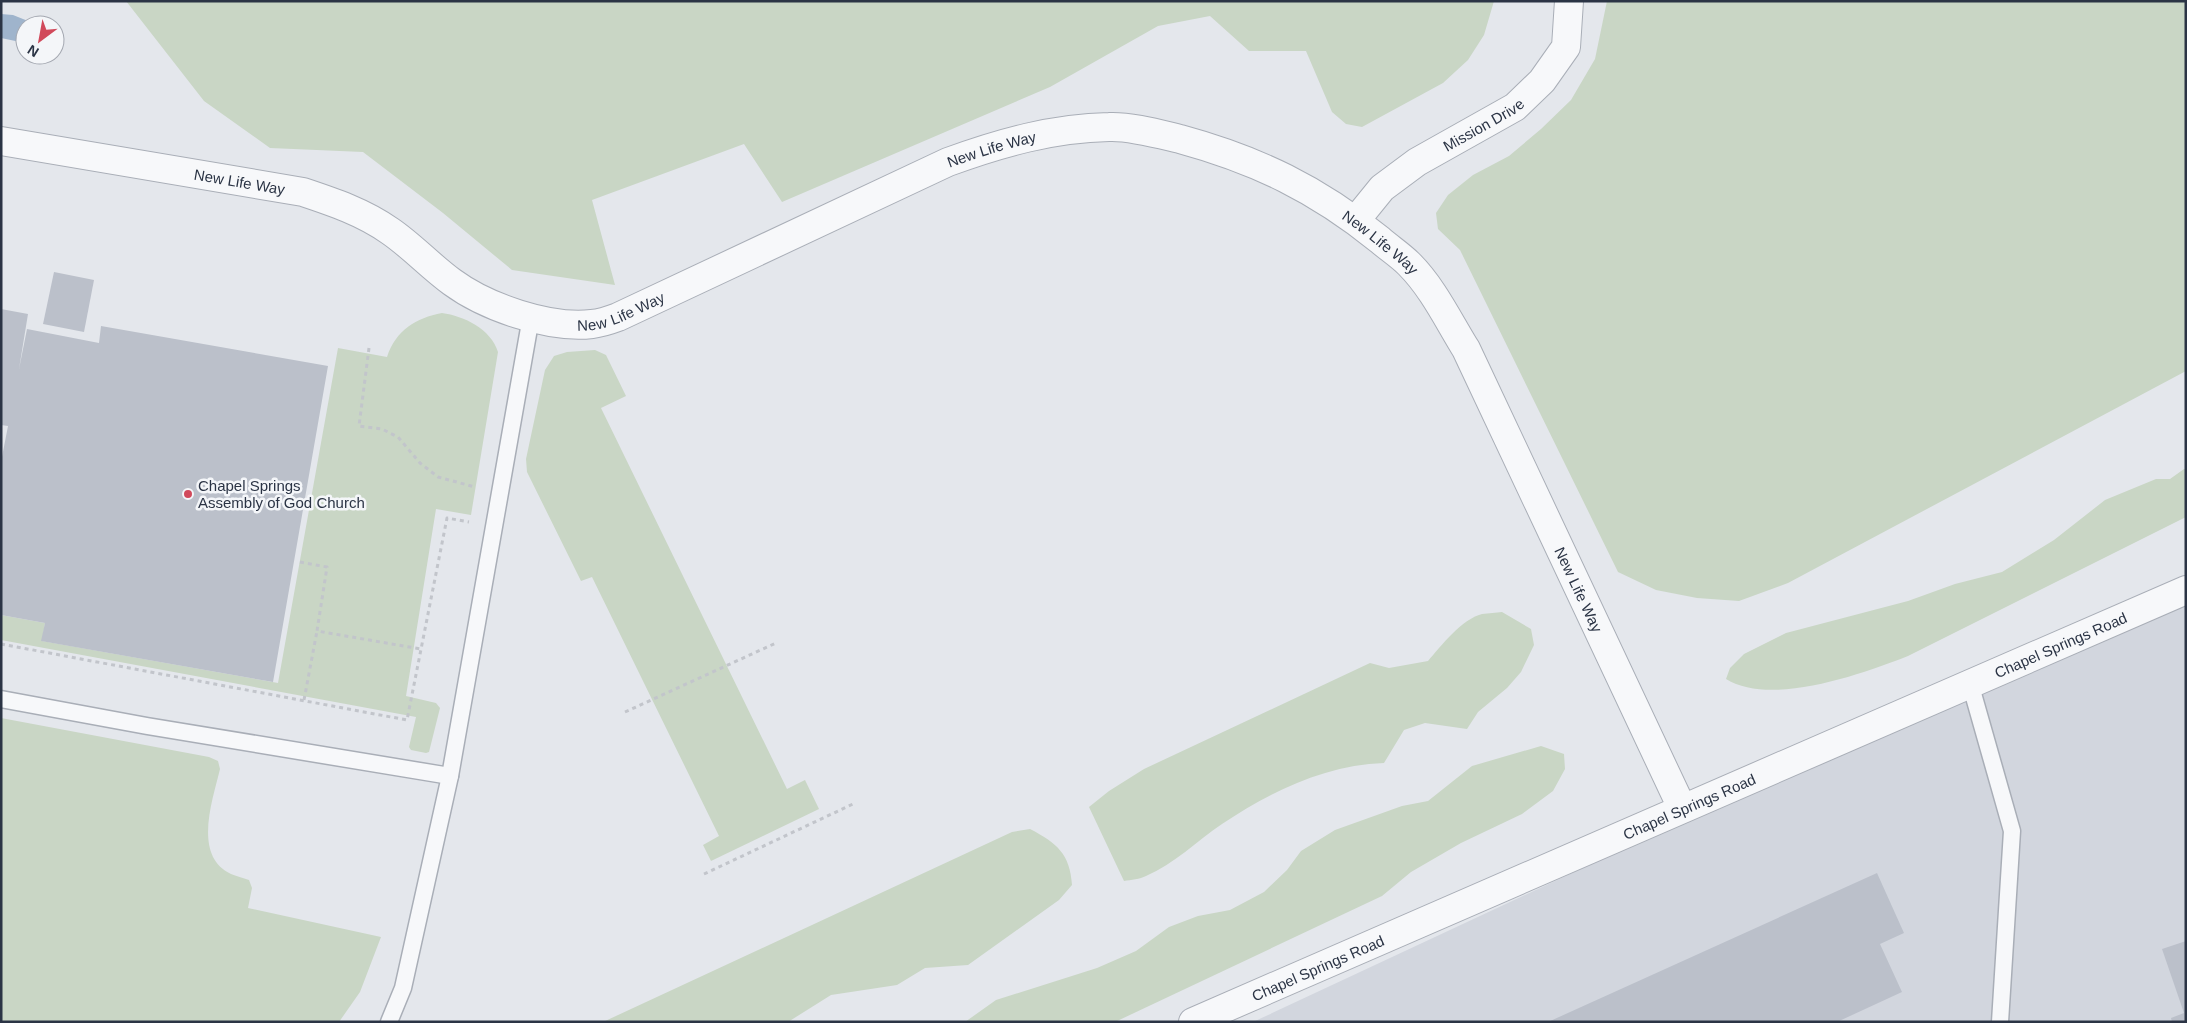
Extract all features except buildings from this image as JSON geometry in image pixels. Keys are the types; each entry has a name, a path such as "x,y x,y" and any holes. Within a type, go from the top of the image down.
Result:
{"street":[{"name":"Mission Drive","path":"1356,220 1382,188 1417,162 1515,107 1542,81 1566,47 1569,1"},
{"name":"New Life Way","path":"1,141 303,192 348,207 390,231 453,283 494,306 564,324 593,324 618,318 948,162 993,146 1051,132 1111,126 1161,134 1222,151 1269,169 1332,204 1356,220 1409,264 1429,289 1466,349 1682,808"},
{"name":"Chapel Springs Road","path":"1193,1022 2186,590"}],"lane":[{"path":"389,1022 403,988 450,776 531,317"},
{"path":"1970,683 2012,831 2000,1022"},
{"path":"1,699 147,726 450,776"}],"path":[{"path":"368,348 359,426 382,429 398,437 420,463 438,477 463,486 500,492"},
{"path":"1,644 406,720 447,518 494,526"},
{"path":"300,562 327,567 318,631 304,700"},
{"path":"318,631 421,649"},
{"path":"625,712 776,643"},
{"path":"704,874 853,804"}],"shaded area":[{"path":"2186,584 2186,1022 1253,1022 2108,623"}],"green space":[{"path":"126,1 1494,1 1484,35 1468,60 1443,83 1362,127 1346,124 1332,112 1306,51 1249,51 1210,16 1158,26 1050,87 782,202 744,144 592,200 615,285 512,270 443,213 363,152 270,148 204,101"},
{"path":"1607,1 2186,1 2186,371 1788,583 1739,601 1697,598 1656,590 1618,572 1460,250 1438,229 1436,213 1448,195 1473,175 1509,156 1571,100 1595,59"},
{"path":"442,313 459,317 476,325 489,337 498,352 471,515 436,509 406,696 436,703 440,708 429,752 411,750 409,747 416,717 1,640 1,615 45,623 42,641 278,683 338,348 387,357 396,339 408,327 424,318"},
{"path":"595,350 606,355 626,396 601,408 787,789 805,780 819,809 711,861 703,845 719,836 592,577 581,581 527,472 526,459 545,370 554,356 567,352"},
{"path":"2186,469 2186,517 1908,656 1842,679 1791,689 1767,690 1745,687 1726,679 1730,668 1744,654 1786,633 1908,601 1955,584 2002,572 2054,540 2105,500 2156,479 2170,479"},
{"path":"1502,612 1531,629 1534,645 1521,672 1507,688 1478,712 1467,729 1425,723 1404,730 1384,763 1341,769 1299,782 1279,791 1240,812 1176,859 1156,871 1141,878 1124,881 1089,807 1109,791 1144,769 1370,663 1389,668 1428,661 1452,634 1467,621 1482,614"},
{"path":"1,718 209,757 218,761 220,769 210,811 209,841 212,854 219,866 231,874 249,880 252,888 248,908 381,937 360,992 339,1022 1,1022"},
{"path":"1541,746 1564,754 1565,769 1553,791 1522,814 1461,843 1411,872 1382,896 1115,1022 965,1022 996,1000 1097,968 1136,951 1169,927 1198,916 1230,910 1264,892 1287,870 1301,851 1335,830 1402,806 1428,801 1472,766"},
{"path":"1030,829 1048,839 1065,857 1071,874 1072,885 1059,900 968,965 925,968 897,985 831,995 788,1022 603,1022 1012,832"}],"water":[{"path":"1,14 15,16 15,41 1,38"}],"place":[{"name":"Chapel Springs Assembly of God Church","path":"188,494"}]}
